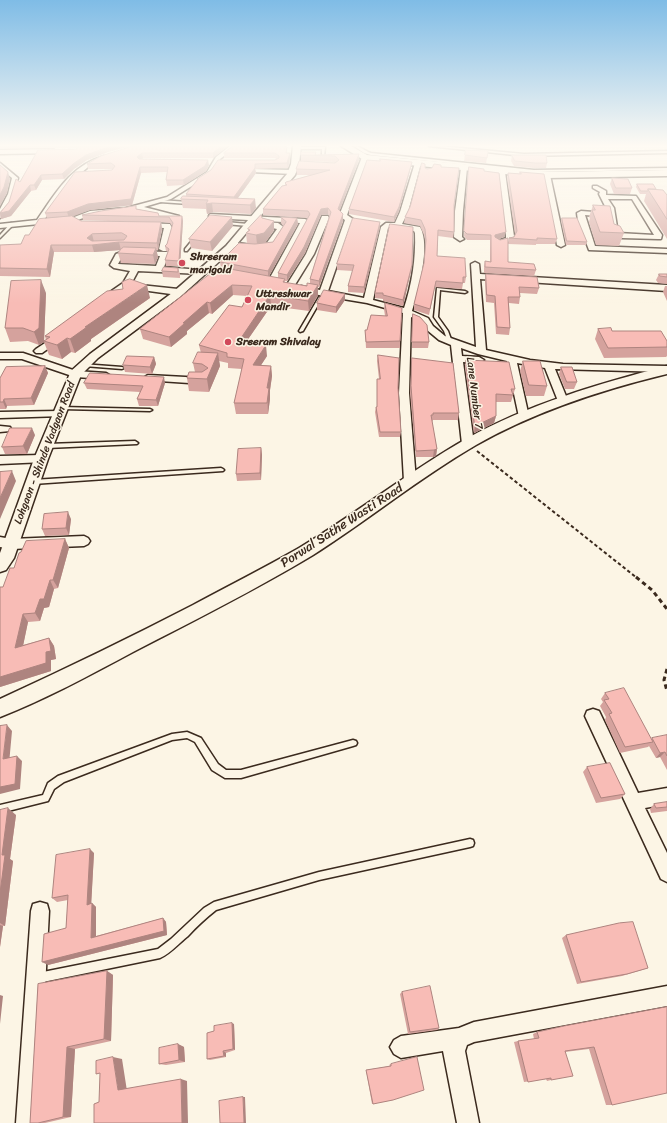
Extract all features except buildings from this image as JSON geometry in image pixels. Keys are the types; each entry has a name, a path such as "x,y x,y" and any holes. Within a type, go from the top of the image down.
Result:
{"street":[{"path":"39,222 56,198"},
{"path":"144,198 142,206 144,211 162,213 176,218"},
{"path":"0,226 76,220 90,213 123,214 142,206 168,198"},
{"name":"Lohgaon - Shinde Vadgaon Road","path":"0,566 6,558 5,543 33,482 75,374 84,365 178,292 232,244 268,198"},
{"path":"323,292 352,220 343,216 350,198"},
{"path":"368,301 386,227 394,225 404,212 408,198"},
{"path":"460,198 458,237 460,239"},
{"path":"499,242 509,239 510,236 505,198"},
{"path":"552,198 561,245"},
{"path":"605,198 610,208 610,215 615,234 618,236 658,237 638,198"},
{"path":"0,216 3,206"},
{"path":"610,215 581,213 582,221 592,248 667,251"},
{"path":"214,216 279,226 280,229 269,246 266,248 232,244"},
{"path":"290,286 312,252 325,218"},
{"path":"76,220 83,225"},
{"path":"251,221 305,221 271,283"},
{"path":"376,223 417,229 420,233 419,260 413,294 407,312 404,394 410,482"},
{"path":"134,225 167,226 168,228 163,249"},
{"path":"159,268 165,254 124,253 119,256 114,265 117,267 218,272"},
{"path":"475,264 480,356"},
{"path":"99,307 106,302 112,294 126,285 136,268"},
{"path":"476,276 667,288"},
{"path":"259,280 368,301 407,312 425,320 430,328 442,338 480,356"},
{"path":"112,284 178,292"},
{"path":"39,351 69,329"},
{"name":"Lane Number 7","path":"453,343 458,359 468,444"},
{"path":"0,356 23,356 75,374 204,381"},
{"path":"458,359 480,356 511,358 549,365 667,369"},
{"path":"511,358 524,417"},
{"path":"549,365 563,401"},
{"name":"Porwal Sathe Wasti Road","path":"0,708 112,655 273,571 343,528 468,444 497,429 563,401 606,386 667,369"},
{"path":"0,415 60,411"},
{"path":"0,460 41,459"},
{"path":"5,543 84,541"},
{"path":"593,716 667,872"},
{"path":"633,802 667,796"},
{"path":"27,1123 40,911"},
{"path":"401,1047 459,1038 474,1032 667,996"},
{"path":"459,1038 454,1051 468,1123"}],"lane":[{"path":"160,201 197,203"},
{"path":"221,223 251,221"},
{"path":"0,237 12,224"},
{"path":"186,250 199,233"},
{"path":"453,343 436,317 438,289 465,292"},
{"path":"301,331 323,292"},
{"path":"84,365 122,368"},
{"path":"60,411 150,410"},
{"path":"47,446 135,443"},
{"path":"33,482 221,470"},
{"path":"0,809 45,798 51,786 61,779 172,737 187,735 198,740 215,767 225,774 241,774 353,743"},
{"path":"35,979 160,953 169,947 200,916 214,906 319,876 470,844"}],"path":[{"path":"468,444 652,590 667,609"},
{"path":"667,669 665,672 664,686 667,691"}],"place":[{"name":"Shreeram marigold","path":"182,263"},
{"name":"Uttreshwar Mandir","path":"248,300"},
{"name":"Sreeram Shivalay","path":"228,342"}]}
